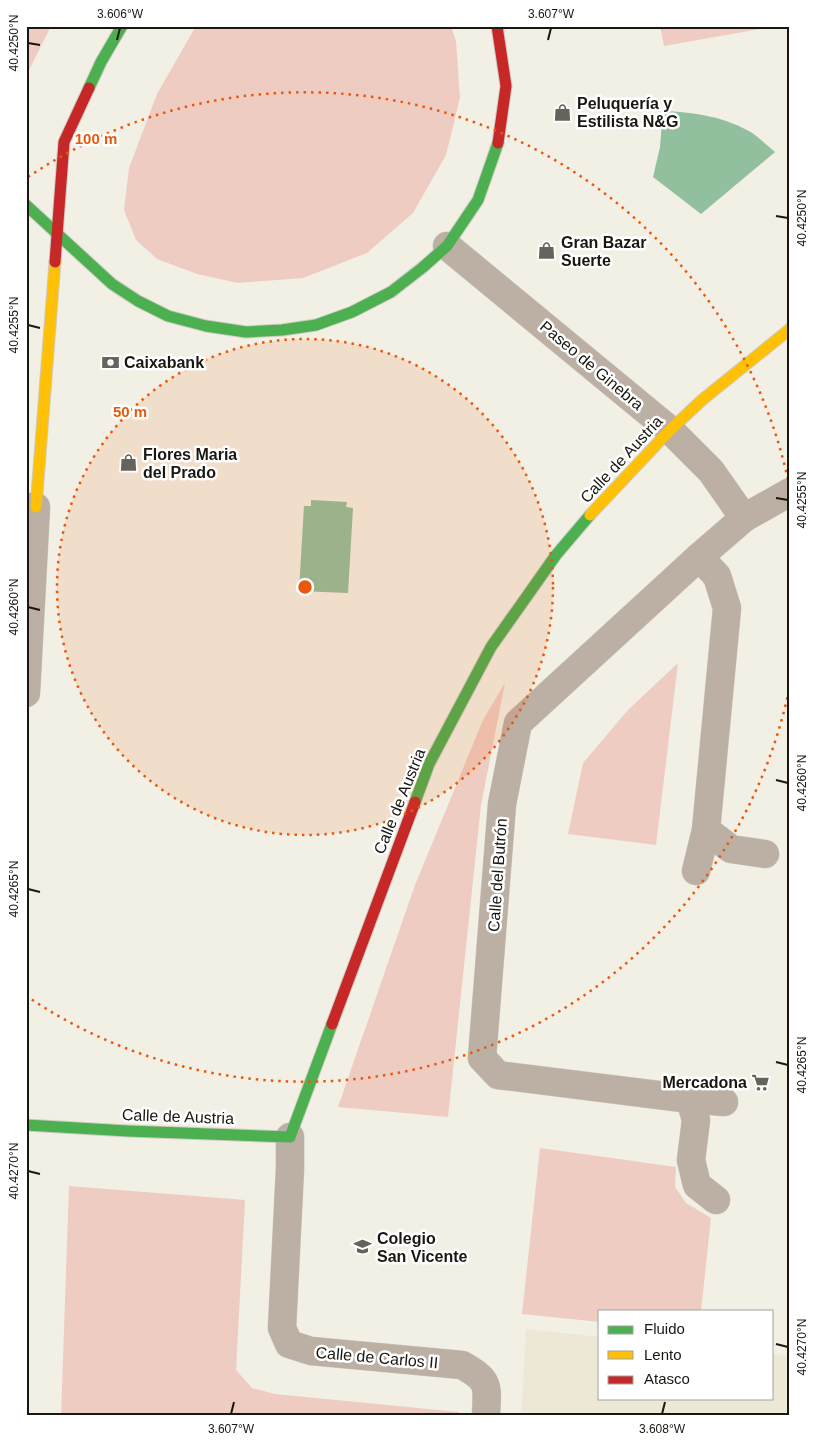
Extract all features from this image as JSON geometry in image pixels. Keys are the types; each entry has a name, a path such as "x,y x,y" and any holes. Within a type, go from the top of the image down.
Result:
{"street":[{"path":"26,693 31,507 58,234 64,142 101,62 122,26"},
{"path":"26,205 112,284 138,301 168,316 206,326 246,332 282,330 316,325 352,312 390,292 422,268 446,246 478,200 498,146 506,86 498,26"},
{"name":"Paseo de Ginebra","path":"446,246 670,430 711,471 744,518"},
{"name":"Calle de Austria","path":"26,1125 290,1137 429,764 491,647 556,555 601,502 670,430 702,400 790,329"},
{"name":"Calle del Butrón","path":"724,1102 498,1075 482,1058 502,804 518,723 699,556 744,518 790,492"},
{"path":"696,871 706,830 727,608 717,576 699,556"},
{"path":"706,830 731,849 765,854"},
{"path":"690,1099 696,1120 691,1160 697,1185 716,1200"},
{"name":"Calle de Carlos II","path":"290,1137 282,1328 289,1344 311,1352 462,1365 478,1374 487,1387 486,1416"}],"shaded area":[{"path":"26,26 51,26 26,76"},
{"path":"196,26 451,26 456,41 460,98 446,155 413,213 367,253 303,278 238,283 197,274 157,259 136,240 124,210 129,168 157,94"},
{"path":"660,26 759,26 760,29 664,46"},
{"path":"663,111 685,112 727,121 751,132 775,152 701,214 653,177 660,147"},
{"path":"311,500 347,502 346,507 353,508 348,593 299,591 304,506 311,506"},
{"path":"678,663 656,845 568,834 583,763 628,710"},
{"path":"505,683 481,805 448,1117 338,1107 415,885 483,720"},
{"path":"540,1148 676,1167 675,1187 686,1203 711,1218 701,1310 598,1310 598,1322 522,1314"},
{"path":"69,1186 245,1200 236,1370 252,1388 275,1394 459,1412 459,1416 61,1416"},
{"path":"526,1329 598,1337 598,1400 774,1400 774,1354 790,1356 790,1416 521,1416"}],"traffic: fast":[{"path":"89,88 101,62 122,26"},
{"path":"26,205 112,284 138,301 168,316 206,326 246,332 282,330 316,325 352,312 391,292 422,268 447,246 478,200 498,143"},
{"path":"415,802 429,764 491,647 556,555 590,515"},
{"path":"26,1125 290,1137 332,1024"}],"traffic: slow":[{"path":"36,507 55,262"},
{"path":"590,515 670,430 702,400 790,329"}],"traffic: jam":[{"path":"497,26 506,86 498,143"},
{"path":"55,262 64,142 89,88"},
{"path":"332,1024 415,802"}],"place":[{"name":"Peluquería y Estilista N&G","path":"563,112"},
{"name":"Gran Bazar Suerte","path":"547,251"},
{"name":"Caixabank","path":"110,362"},
{"name":"Flores Maria del Prado","path":"129,463"},
{"name":"Mercadona","path":"761,1082"},
{"name":"Colegio San Vicente","path":"363,1247"}]}
